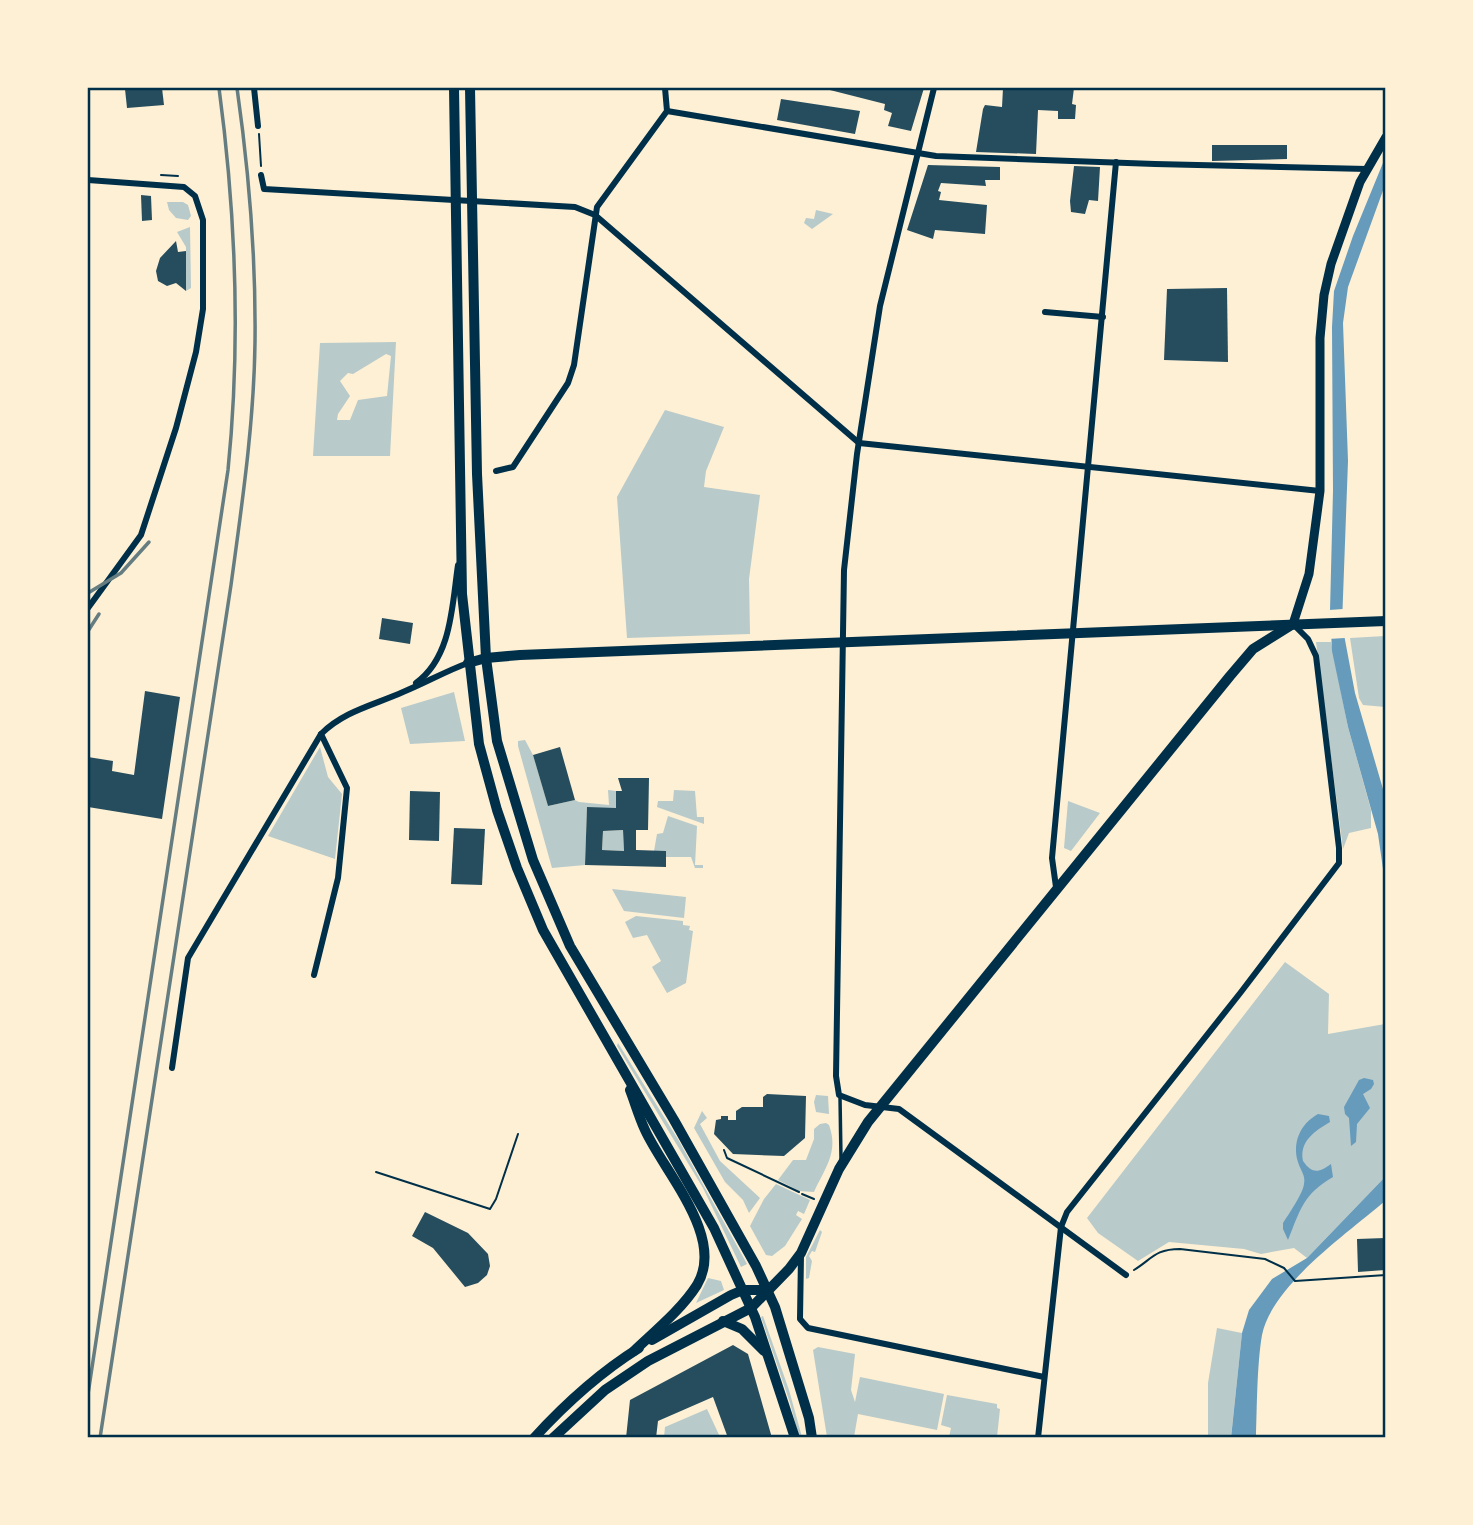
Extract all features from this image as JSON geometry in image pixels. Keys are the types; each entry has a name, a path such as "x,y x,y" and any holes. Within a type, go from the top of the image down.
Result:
{"main road":[{"path":"454,88 462,594 479,744 497,810 517,868 558,958 686,1176 743,1290 795,1437"},
{"path":"470,88 477,474 486,658 497,741 533,860 570,946 674,1120 768,1290 813,1437"},
{"path":"553,1437 579,1412 620,1380 648,1361 751,1308 768,1290 801,1253 842,1164 880,1107 1056,887 1126,806 1250,653 1293,624 1309,574 1320,491 1320,338 1324,295 1331,264 1367,169 1385,137"},
{"path":"468,663 486,658 1385,621"},
{"path":"624,1073 645,1131 697,1221 705,1252 698,1283 680,1306 634,1351"},
{"path":"534,1437 570,1399 634,1351 743,1290 768,1290"},
{"path":"723,1321 742,1329 767,1353"}],"street":[{"path":"254,88 258,126"},
{"path":"496,471 513,467 568,383 574,365 597,207 667,111 665,88"},
{"path":"934,88 880,306 859,443 844,570 836,1062 839,1094 865,1105 899,1109 1126,1275"},
{"path":"667,111 917,154 953,157 1367,169"},
{"path":"1373,156 1385,155"},
{"path":"1056,887 1052,858 1116,162"},
{"path":"261,175 264,189 575,207 595,215 859,443 1320,491"},
{"path":"88,180 177,186 189,191 200,204 203,220 203,309 196,352 183,403 141,535 88,608"},
{"path":"1045,312 1102,317"},
{"path":"403,693 426,676 445,643 461,540"},
{"path":"1038,1437 1061,1227 1067,1212 1339,863 1316,656 1308,639 1293,624"},
{"path":"173,1068 188,958 321,734 351,712 403,693 468,663"},
{"path":"314,975 338,878 347,788 321,734"},
{"path":"801,1253 800,1319 808,1328 1044,1377"}],"lane":[{"path":"839,1094 842,1164"}],"path":[{"path":"258,126 261,175"},
{"path":"376,1172 490,1209 496,1199 518,1133"},
{"path":"724,1150 727,1158 814,1199"},
{"path":"1140,1267 1154,1254 1168,1249 1180,1249 1265,1259 1284,1268 1295,1281 1385,1275"}],"shaded area":[{"path":"167,202 183,202 188,205 191,216 188,220 176,218 169,210"},
{"path":"816,210 833,214 812,229 804,223 806,218 814,219"},
{"path":"190,227 191,288 186,291 186,247 177,232"},
{"path":"396,342 390,456 313,456 320,343","holes":["386,354 391,356 387,396 358,400 350,420 337,420 350,396 340,381 348,373 353,374"]},
{"path":"665,410 724,427 706,471 704,487 760,495 749,579 750,634 627,638 617,497"},
{"path":"1385,636 1385,707 1363,705 1359,698 1350,638"},
{"path":"1316,642 1331,642 1348,727 1371,810 1371,828 1349,833 1343,849"},
{"path":"454,692 465,741 410,744 401,708"},
{"path":"525,740 533,755 548,806 575,800 609,805 608,790 616,791 616,808 587,808 585,865 552,868 518,746 518,741"},
{"path":"320,747 328,777 342,794 335,859 268,836"},
{"path":"674,790 695,791 697,817 704,817 704,824 657,807 658,801 673,801"},
{"path":"1068,801 1100,813 1071,851 1064,848"},
{"path":"668,816 697,826 695,865 703,865 703,868 695,868 691,857 666,857 666,851 654,851 657,834 663,833"},
{"path":"623,830 624,851 602,850 603,831"},
{"path":"612,889 686,897 684,918 624,911"},
{"path":"636,916 683,921 683,925 690,926 689,930 693,931 686,983 667,993 652,967 661,961 647,935 633,938 625,922"},
{"path":"1285,962 1329,994 1328,1034 1385,1024 1385,1177 1307,1258 1294,1248 1261,1254 1244,1249 1169,1242 1138,1261 1098,1233 1087,1218"},
{"path":"618,1043 679,1141 747,1264 741,1267 703,1188 617,1046"},
{"path":"816,1095 828,1096 829,1114 816,1112"},
{"path":"702,1111 707,1118 700,1124 720,1161 760,1198 749,1213 743,1200 725,1182 694,1128"},
{"path":"826,1123 832,1135 832,1152 814,1192 799,1191 778,1180 793,1160 806,1160 814,1139 814,1129"},
{"path":"776,1184 810,1200 804,1214 798,1211 796,1215 802,1219 785,1246 772,1256 766,1255 750,1226 764,1199"},
{"path":"820,1230 822,1232 815,1252 812,1251 809,1256 812,1261 809,1278 806,1279 806,1257"},
{"path":"708,1278 721,1281 724,1290 696,1303"},
{"path":"763,1316 802,1437 799,1437 761,1317"},
{"path":"1217,1328 1242,1333 1231,1437 1208,1438 1208,1383"},
{"path":"818,1347 855,1354 851,1390 855,1402 860,1377 944,1394 937,1430 858,1414 854,1437 827,1437 813,1350"},
{"path":"947,1395 997,1404 1000,1409 997,1437 949,1437 951,1428 941,1425"},
{"path":"707,1409 720,1437 664,1437 665,1427"}],"water":[{"path":"1385,158 1385,185 1348,287 1343,323 1348,461 1342,624 1355,693 1385,796 1385,883 1378,834 1348,727 1332,651 1330,611 1334,291"},
{"path":"1359,1080 1373,1080 1374,1084 1363,1094 1370,1108 1357,1124 1356,1142 1351,1146 1349,1118 1344,1107"},
{"path":"1318,1114 1329,1116 1330,1122 1306,1142 1303,1161 1316,1171 1331,1164 1333,1177 1309,1197 1288,1240 1283,1223 1303,1188 1304,1181 1296,1155 1297,1141 1306,1123"},
{"path":"1385,1177 1385,1201 1313,1261 1280,1297 1269,1316 1260,1346 1256,1437 1231,1438 1242,1333 1249,1310 1272,1279 1307,1258"}],"pier":[{"path":"1343,609 1345,638 1328,639 1329,610"}],"building":[{"path":"162,88 164,105 127,108 125,89"},
{"path":"822,88 924,88 911,131 888,126 892,113 884,110 885,104"},
{"path":"1003,88 1074,88 1072,104 1076,105 1075,119 1058,119 1058,111 1038,110 1036,154 976,152 983,109 985,105 1002,107"},
{"path":"781,99 860,111 855,134 777,120"},
{"path":"1212,145 1287,145 1287,159 1212,161"},
{"path":"928,165 1000,167 1000,180 985,180 986,186 941,183 938,191 941,192 939,200 987,205 985,234 935,230 933,239 907,230"},
{"path":"1074,166 1100,167 1098,201 1089,200 1085,214 1071,212"},
{"path":"141,195 151,196 152,220 142,221"},
{"path":"176,241 178,252 186,251 186,291 176,283 167,286 158,281 156,271 160,258"},
{"path":"1227,288 1228,362 1164,360 1167,289"},
{"path":"382,618 413,623 410,644 379,639"},
{"path":"145,691 180,697 162,819 88,807 88,757 113,761 112,771 134,775"},
{"path":"560,747 575,800 548,806 533,755"},
{"path":"618,778 649,778 648,830 636,830 636,850 666,851 666,867 585,865 587,807 616,808 616,791 622,791","holes":["623,830 624,851 602,850 603,831"]},
{"path":"410,791 440,792 439,841 409,840"},
{"path":"454,828 485,829 482,885 451,884"},
{"path":"767,1094 806,1096 805,1138 784,1156 733,1154 714,1134 716,1120 721,1119 721,1116 728,1116 728,1120 736,1120 736,1111 742,1107 763,1107 763,1097"},
{"path":"425,1212 468,1233 488,1254 490,1266 487,1275 478,1283 465,1287 433,1248 412,1236"},
{"path":"1385,1238 1385,1270 1358,1272 1357,1239"},
{"path":"733,1345 748,1354 772,1438 728,1438 713,1397 658,1421 656,1438 626,1438 630,1400"}],"railway":[{"path":"88,1394 228,470 234,374 235,278 219,88"},
{"path":"100,1438 231,585 250,434 255,342 253,246 237,88"},
{"path":"88,593 121,573 149,542"},
{"path":"88,631 99,614"}]}
